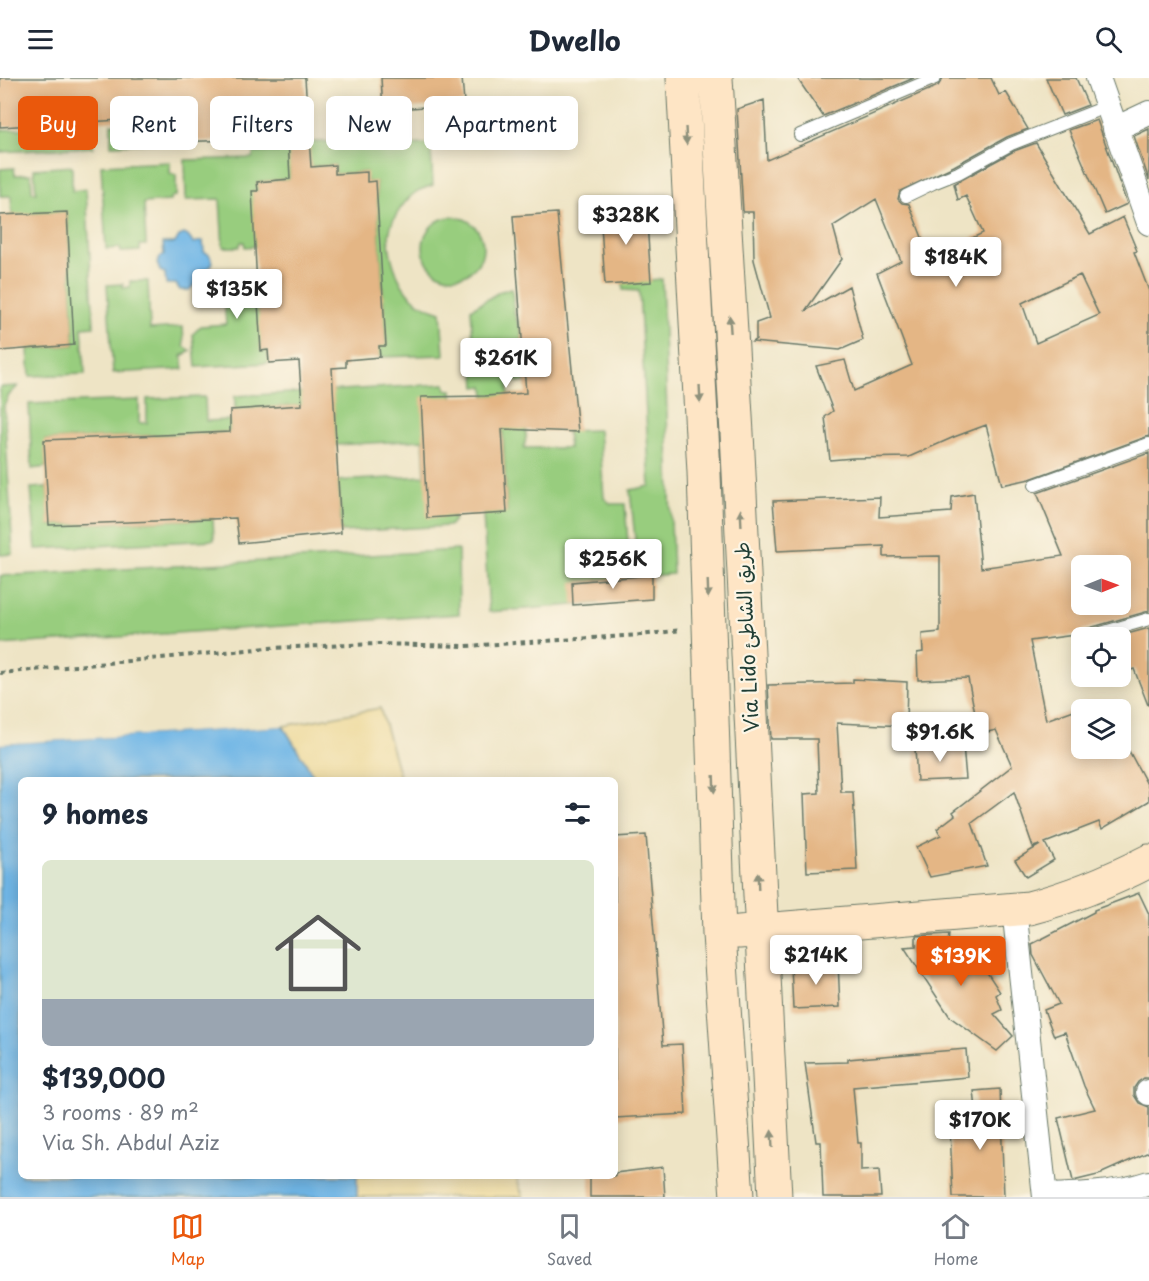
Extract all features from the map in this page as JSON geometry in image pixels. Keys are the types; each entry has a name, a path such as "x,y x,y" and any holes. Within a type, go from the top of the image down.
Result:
{"main road":[{"name":"Via Lido طريق الشاطئ","path":"683,78 704,472 719,934 737,1197"},
{"name":"Via Lido طريق الشاطئ","path":"716,78 737,432 775,1197"},
{"path":"719,934 1029,908 1092,889 1149,861"}],"street":[{"path":"1098,78 1149,223"},
{"path":"1111,117 1149,113"},
{"path":"1014,908 1045,1197 1131,1189 1149,1183"}],"lane":[{"path":"800,135 935,78"},
{"path":"906,196 958,173 1011,144 1111,117"},
{"path":"1035,485 1149,444"},
{"path":"1122,627 1149,619"}],"path":[{"path":"0,673 268,648 378,644 466,646 526,644 710,627"}],"green space":[{"path":"18,129 18,150 37,150 0,152 0,130"},
{"path":"314,142 326,142 326,150 412,150 412,145 423,144 424,150 431,150 433,185 416,192 408,199 391,225 389,238 391,256 402,285 419,303 441,312 444,355 380,357 379,346 386,345 376,182 367,182 366,172 335,174 335,165 290,168 290,179 257,182 258,191 253,191 256,246 245,247 244,242 241,242 239,247 223,247 220,199 186,200 185,160 252,158 254,153 314,150"},
{"path":"170,162 170,174 176,175 176,196 171,197 170,201 144,203 146,245 140,245 140,251 121,252 120,248 106,249 101,165"},
{"path":"72,166 72,191 86,189 94,326 82,327 85,374 30,376 28,349 74,345 67,212 12,215 11,196 0,196 0,169 14,168 15,175 31,174 32,192 36,193 34,169"},
{"path":"453,217 470,222 478,230 483,247 478,264 470,272 453,277 436,272 428,264 423,247 428,230 436,222"},
{"path":"262,274 261,351 268,350 269,363 196,367 193,334 201,326 226,324 223,283 231,275"},
{"path":"662,279 673,574 597,579 599,603 489,612 483,514 507,512 501,396 485,396 484,386 476,387 471,309 501,291 512,289 514,313 521,330 525,382 509,381 508,394 524,395 526,437 524,448 569,448 567,431 599,430 604,498 611,504 625,504 630,569 638,568 630,490 650,486 639,291 623,290 623,282"},
{"path":"130,281 148,281 150,329 183,327 184,346 191,351 182,356 184,369 113,373 107,285 123,284 123,288 130,287"},
{"path":"445,384 446,390 452,390 459,510 451,511 451,517 455,517 449,526 341,532 338,481 425,476 423,440 336,445 333,403 235,410 235,396"},
{"path":"18,386 9,395 4,406 13,554 0,555 0,387"},
{"path":"205,397 206,421 230,420 230,432 45,440 46,467 32,469 29,404 139,400 139,423 147,423 147,399"},
{"path":"47,487 50,525 213,519 214,540 36,549 31,488"},
{"path":"458,550 459,614 0,645 0,576"}],"sand":[{"path":"380,708 400,777 314,777 283,726"},
{"path":"357,1179 517,1179 523,1197 357,1197"}],"water":[{"path":"184,234 193,243 203,241 204,252 209,254 213,262 205,270 206,282 196,283 189,290 180,290 176,284 166,284 165,273 160,271 157,263 164,255 163,243 175,243 179,236"},
{"path":"283,726 314,777 18,777 18,1179 357,1179 357,1197 0,1197 0,744"}],"pier":[{"path":"283,723 283,726 0,744 0,741"}],"building":[{"path":"0,78 305,78 306,96 210,96 210,141 198,141 198,96 110,96 110,121 98,121 98,96 18,96 18,126 0,127"},
{"path":"381,78 462,78 464,96 424,96 424,107 412,108 412,96 382,96"},
{"path":"797,78 914,78 823,116"},
{"path":"943,78 991,78 999,95 1006,92 1028,129 1007,137 954,166 900,191 898,199 902,203 909,204 930,258 983,233 966,196 958,200 954,184 1014,151 1036,143 1090,234 1123,217 1137,251 1134,252 1149,291 1149,436 1030,479 1002,485 986,425 909,457 830,460 825,417 833,411 816,366 845,360 854,391 912,365 877,273 901,261 876,199 833,226 842,259 805,311 849,286 863,340 840,350 752,342 756,339 756,323 770,318 754,260 753,212 743,212 737,109 764,100 767,160 938,86","holes":["1080,275 1099,315 1036,343 1022,303"]},
{"path":"1046,78 1076,78 1088,105 1062,115"},
{"path":"1097,120 1127,204 1105,214 1069,130"},
{"path":"1149,129 1149,180 1134,136"},
{"path":"289,150 310,150 311,167 335,165 335,174 367,172 367,182 376,181 386,346 379,346 380,357 346,360 346,367 332,368 341,533 239,543 236,518 49,525 44,440 230,432 230,410 302,405 299,361 269,363 268,350 261,351 252,191 258,191 257,182 290,179"},
{"path":"646,207 651,282 605,285 600,210"},
{"path":"67,212 74,345 0,351 0,215"},
{"path":"557,213 578,432 502,429 507,513 427,518 421,397 526,393 513,216"},
{"path":"1149,453 1149,611 1093,627 1071,627 1071,635 1030,641 1046,720 1071,711 1071,759 1131,759 1131,755 1149,788 1149,801 1102,829 1099,822 1045,843 1054,860 1026,877 1015,860 1040,845 1033,847 1014,792 972,823 987,866 930,877 916,847 941,835 937,829 955,815 953,812 1012,766 996,730 979,734 968,678 918,680 917,653 923,652 922,634 940,632 940,556 884,557 884,546 777,551 773,501 880,497 879,517 951,512 952,497 974,493 981,568 1063,556 1037,493"},
{"path":"652,575 652,599 573,605 572,582"},
{"path":"1149,628 1149,705 1134,669 1131,670 1131,633"},
{"path":"853,679 907,682 906,726 837,723 841,792 853,792 857,870 807,872 804,794 819,793 817,739 771,739 768,685 853,683"},
{"path":"963,745 966,779 917,781 915,748"},
{"path":"646,835 663,1045 682,1044 686,1114 618,1118 618,837"},
{"path":"1139,893 1149,914 1149,1078 1138,1082 1134,1088 1134,1095 1139,1103 1149,1107 1149,1152 1102,1174 1073,1181 1058,1118 1095,1109 1084,1086 1065,1032 1054,1036 1044,1010 1059,1004 1033,955 1032,944 1094,910"},
{"path":"949,934 948,943 961,942 963,962 975,954 1000,992 996,995 1002,1010 994,1014 1013,1036 997,1051 950,1017 904,947 916,946 916,936"},
{"path":"838,962 840,1007 793,1009 791,965"},
{"path":"966,1049 968,1077 853,1087 858,1143 861,1143 861,1171 879,1170 881,1197 823,1197 821,1142 816,1142 805,1063 848,1062 848,1059"},
{"path":"1000,1089 1004,1197 953,1197 950,1129 978,1128 974,1091"},
{"path":"663,1167 665,1197 590,1197 590,1179 618,1179 618,1173"}]}
